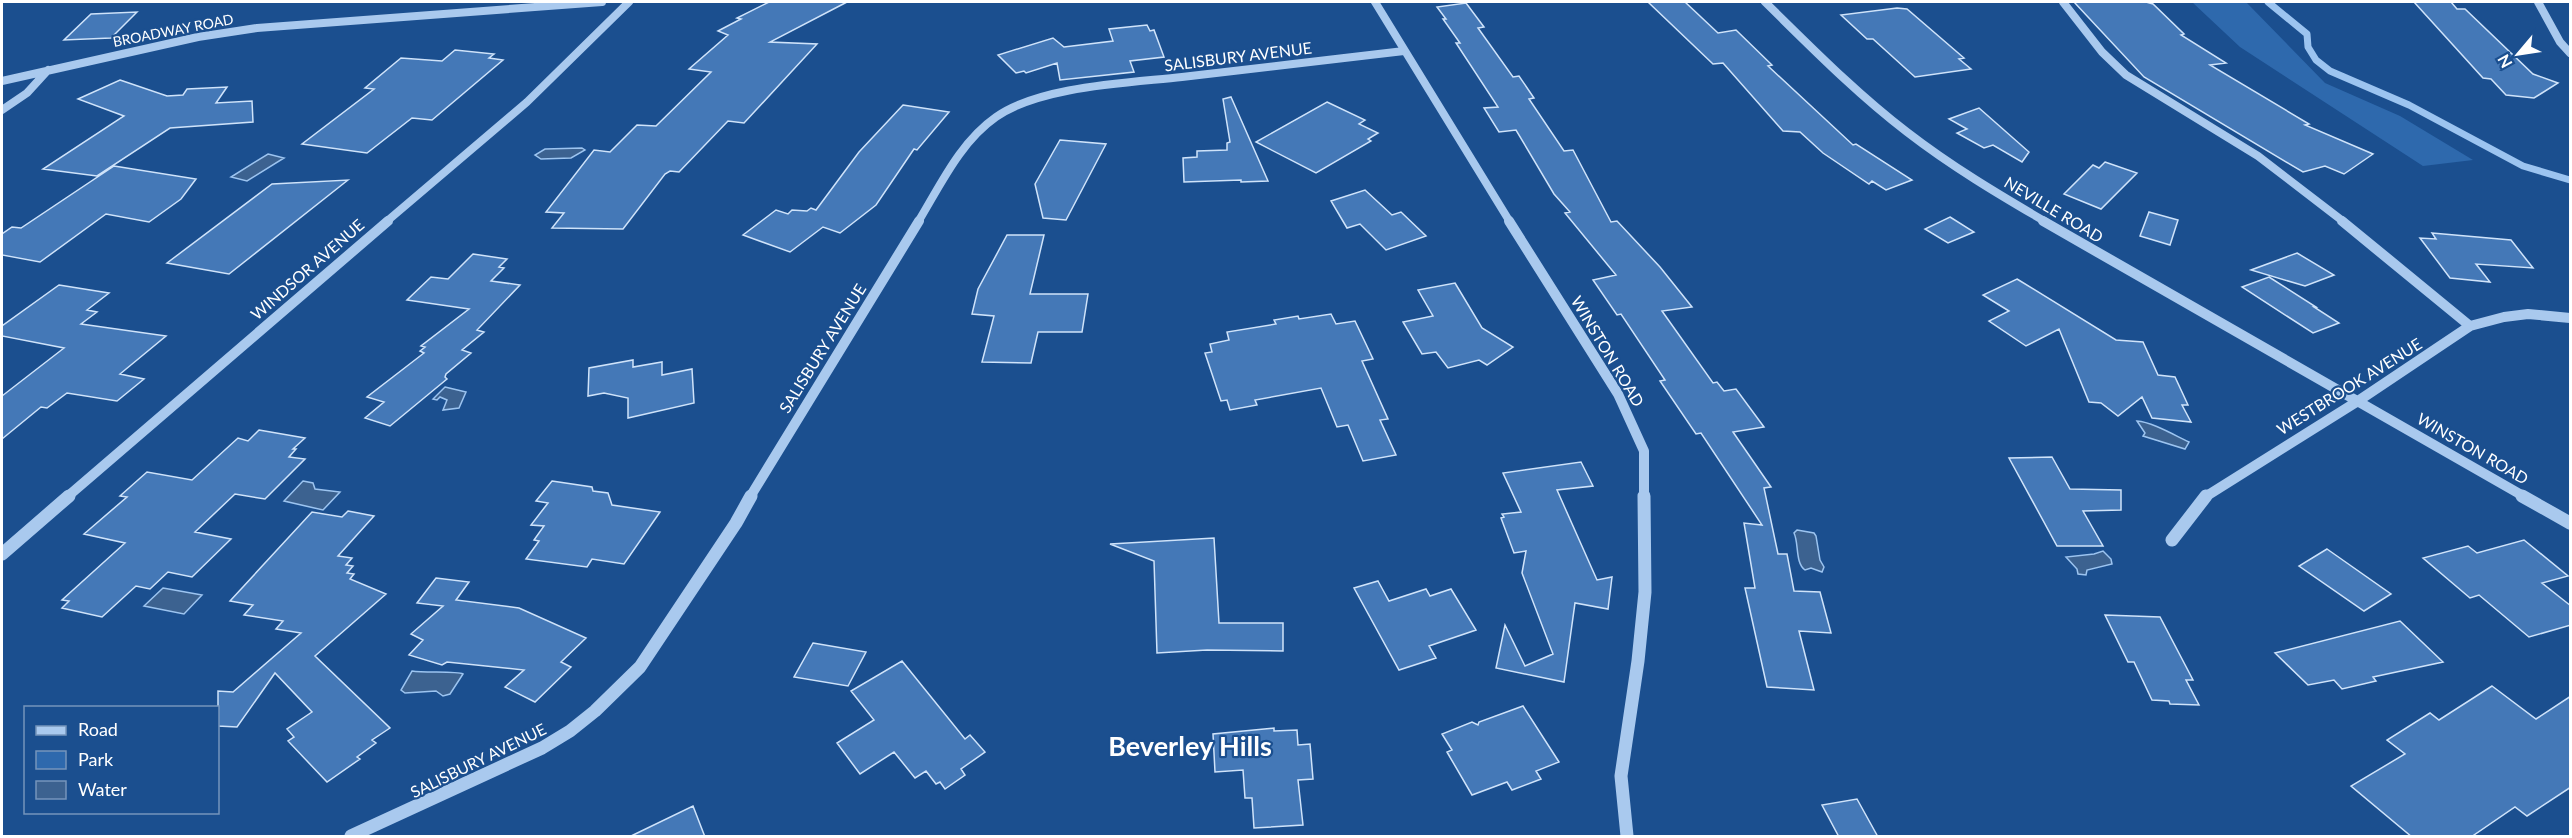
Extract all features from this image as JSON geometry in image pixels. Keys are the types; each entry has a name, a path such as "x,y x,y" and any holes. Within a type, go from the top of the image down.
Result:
{"street":[{"name":"BROADWAY ROAD","path":"2,81 189,39 257,28 602,2"},
{"name":"WINDSOR AVENUE","path":"2,554 173,404 527,102 629,2"},
{"name":"WINSTON ROAD","path":"1375,2 1618,394 1644,451 1645,592 1638,661 1621,776 1627,837"},
{"name":"NEVILLE ROAD","path":"1765,2 1831,67 1930,148 2069,236 2358,401"},
{"path":"2063,2 2102,52 2126,75 2258,156 2305,190 2470,326"},
{"path":"2538,2 2560,42 2571,53"},
{"name":"SALISBURY AVENUE","path":"351,837 542,748 570,731 595,711 640,667 736,523 769,463 963,149 999,114 1054,95 1097,87 1404,51"},
{"path":"2,110 36,85 48,70"},
{"name":"WESTBROOK AVENUE","path":"2172,540 2207,494 2358,401 2470,326 2504,317 2528,314 2571,318"},
{"name":"WINSTON ROAD","path":"2358,401 2571,523"}],"green space":[{"path":"2192,2 2246,2 2325,83 2400,116 2473,160 2423,166 2240,47"}],"water":[{"path":"582,148 585,150 571,158 541,159 535,155 545,149"},
{"path":"268,154 284,158 247,181 231,177"},
{"path":"445,387 466,392 459,408 443,410 447,400 440,397 437,400 433,399"},
{"path":"2137,421 2156,426 2189,442 2185,449 2143,436 2145,433"},
{"path":"303,481 313,483 315,489 340,492 323,510 284,501"},
{"path":"1797,530 1814,533 1816,536 1820,560 1824,567 1822,572 1811,568 1805,570 1802,567 1798,558 1794,533"},
{"path":"2103,551 2111,559 2112,564 2087,570 2086,575 2078,574 2077,569 2066,557 2094,554"},
{"path":"163,588 202,595 184,614 144,606"},
{"path":"412,671 463,674 450,694 443,696 436,691 405,693 401,690"}],"building":[{"path":"769,2 847,2 770,42 817,44 744,123 728,121 679,172 670,171 665,174 623,229 552,228 564,213 546,212 594,150 610,152 637,125 656,126 711,72 689,69 728,35 718,31 741,19 737,18"},
{"path":"1648,2 1685,2 1718,33 1736,30 1772,65 1768,66 1853,145 1856,144 1912,180 1886,190 1872,181 1869,184 1823,153 1800,132 1783,131 1723,63 1713,64"},
{"path":"2074,2 2146,2 2153,4 2184,34 2181,35 2226,63 2210,65 2309,124 2305,125 2373,154 2344,174 2325,166 2303,172 2144,77"},
{"path":"2414,2 2451,2 2457,9 2465,9 2533,74 2558,83 2534,98 2506,95 2491,79 2483,78"},
{"path":"1466,3 1484,27 1478,28 1513,77 1519,76 1534,98 1529,99 1564,151 1573,150 1611,222 1617,221 1660,267 1692,307 1662,311 1713,383 1717,382 1724,391 1736,389 1764,427 1733,432 1771,487 1764,488 1778,554 1787,554 1794,591 1820,592 1831,633 1799,631 1814,690 1767,687 1745,588 1755,588 1744,523 1762,525 1701,433 1696,434 1660,381 1665,380 1621,314 1617,315 1593,280 1616,275 1565,213 1570,212 1554,194 1516,130 1499,132 1484,108 1498,107 1456,43 1460,43 1437,7"},
{"path":"1897,8 1907,9 1964,58 1959,59 1971,69 1915,77 1873,39 1867,39 1841,15"},
{"path":"137,12 111,38 64,40 91,14"},
{"path":"1147,25 1150,31 1154,30 1164,57 1130,61 1134,72 1060,80 1057,63 1026,73 1024,71 1016,73 998,55 1053,38 1064,47 1113,41 1109,29"},
{"path":"455,50 494,54 489,58 503,60 432,120 412,118 367,153 302,144 374,89 365,88 401,58 442,61"},
{"path":"120,80 167,96 183,95 187,89 227,87 216,103 252,101 253,122 170,128 97,176 43,169 124,116 78,99"},
{"path":"1231,97 1268,181 1184,182 1183,158 1197,157 1197,151 1227,150 1227,143 1230,142 1223,99"},
{"path":"1327,102 1365,120 1359,124 1378,133 1368,139 1371,141 1316,173 1256,142"},
{"path":"903,105 949,112 917,150 914,149 876,205 840,233 823,227 790,252 743,235 776,210 788,214 792,210 807,211 811,208 816,210 859,152"},
{"path":"1979,108 2029,152 2022,162 1993,145 1984,148 1957,133 1967,129 1949,119"},
{"path":"1060,140 1106,144 1066,220 1043,218 1035,184"},
{"path":"2105,162 2137,173 2101,209 2064,194 2093,165 2099,168"},
{"path":"114,166 196,179 181,199 149,222 106,214 40,262 2,255 2,234 12,227 21,228"},
{"path":"348,180 229,274 167,263 272,184"},
{"path":"1365,190 1392,215 1401,212 1426,236 1386,250 1360,224 1347,228 1331,201"},
{"path":"2149,212 2178,220 2170,245 2140,236"},
{"path":"1950,217 1974,232 1948,243 1925,229"},
{"path":"2432,233 2511,240 2533,268 2476,264 2490,282 2450,278 2420,238 2436,239"},
{"path":"1007,235 1044,235 1030,294 1088,294 1082,332 1038,332 1031,363 982,362 994,316 972,314 978,289"},
{"path":"2297,253 2334,275 2305,286 2251,270"},
{"path":"473,254 507,259 499,267 504,268 491,281 520,285 477,330 484,332 462,350 471,353 446,374 447,379 390,426 365,418 384,402 367,397 424,353 420,351 425,347 421,346 469,309 407,300 431,277 448,279"},
{"path":"2269,277 2339,323 2313,333 2242,287"},
{"path":"2017,279 2116,340 2143,342 2158,375 2175,377 2188,405 2182,405 2191,422 2152,418 2142,397 2118,416 2101,403 2089,402 2059,329 2026,346 1989,321 2009,311 1983,295"},
{"path":"1455,283 1482,328 1513,347 1487,365 1479,360 1448,368 1436,352 1422,354 1403,322 1433,316 1418,290"},
{"path":"59,285 109,293 87,310 97,312 81,324 166,336 120,374 144,379 117,401 67,393 47,408 41,407 2,439 2,396 64,348 2,336 2,326"},
{"path":"1331,314 1336,324 1355,321 1373,359 1362,361 1388,419 1380,420 1396,455 1363,461 1348,425 1337,427 1321,388 1255,400 1257,405 1230,410 1227,400 1221,401 1205,353 1212,352 1210,344 1229,340 1227,332 1276,324 1274,320"},
{"path":"633,360 633,367 662,362 662,375 692,369 694,403 628,418 628,398 604,393 588,396 589,368"},
{"path":"259,430 305,438 293,449 296,449 289,457 305,459 265,499 235,494 195,532 231,539 192,577 168,572 150,589 136,586 102,617 62,608 69,601 62,600 125,543 84,534 127,497 120,496 147,472 192,480 238,438 248,441"},
{"path":"2052,457 2070,489 2121,490 2121,510 2083,511 2103,546 2057,546 2009,458"},
{"path":"1581,462 1593,486 1557,490 1597,580 1612,577 1608,609 1575,603 1564,682 1496,668 1505,625 1525,666 1553,654 1522,573 1526,551 1514,553 1501,518 1504,517 1502,514 1521,512 1503,473"},
{"path":"552,481 592,487 593,491 608,493 612,505 660,512 624,564 592,559 587,567 526,559 539,541 534,540 544,526 531,525 548,503 536,501"},
{"path":"348,511 374,516 338,556 352,558 346,565 353,566 347,573 354,574 350,579 386,594 315,656 390,728 372,740 376,743 357,757 360,759 327,782 288,741 294,737 287,729 312,712 275,673 237,727 219,726 218,691 233,692 301,633 276,629 283,621 244,615 253,605 230,601 312,512 342,517"},
{"path":"1214,538 1219,623 1283,623 1283,651 1207,650 1157,653 1154,561 1110,544"},
{"path":"2524,540 2568,576 2542,583 2571,606 2571,625 2529,637 2479,595 2470,598 2423,558 2468,546 2477,553"},
{"path":"2327,549 2391,594 2364,611 2299,566"},
{"path":"436,578 469,582 456,600 519,608 586,638 561,662 571,667 535,702 505,687 524,670 447,662 442,665 409,655 423,640 411,634 443,606 417,603"},
{"path":"1378,581 1389,601 1426,589 1430,596 1451,589 1476,630 1429,646 1436,658 1399,670 1354,588"},
{"path":"2105,615 2160,617 2193,680 2186,680 2199,705 2170,704 2169,701 2152,700 2134,662 2128,662"},
{"path":"2400,621 2443,662 2373,677 2376,681 2342,689 2334,680 2308,685 2275,653"},
{"path":"813,643 866,652 848,686 794,677"},
{"path":"902,661 965,739 970,735 985,752 961,769 965,775 945,789 940,782 936,784 926,771 915,778 894,752 860,774 837,743 874,720 851,691"},
{"path":"2492,686 2536,719 2571,696 2571,787 2527,816 2515,807 2471,837 2412,837 2351,786 2405,754 2387,740 2430,713 2439,720"},
{"path":"1523,706 1559,762 1536,771 1541,779 1512,790 1507,782 1472,795 1447,752 1452,750 1442,734 1472,722 1478,725 1479,722"},
{"path":"1274,728 1274,731 1297,730 1298,745 1310,744 1313,779 1298,780 1303,825 1254,828 1252,798 1245,798 1243,770 1215,772 1213,734"},
{"path":"1857,799 1878,837 1839,837 1822,805"},
{"path":"693,806 705,837 629,837"}],"waterway":[{"path":"2268,2 2307,34 2308,47 2316,60 2330,71 2409,105 2523,166 2570,180"}],"district":[{"name":"Beverley Hills","path":"1190,745"}]}
